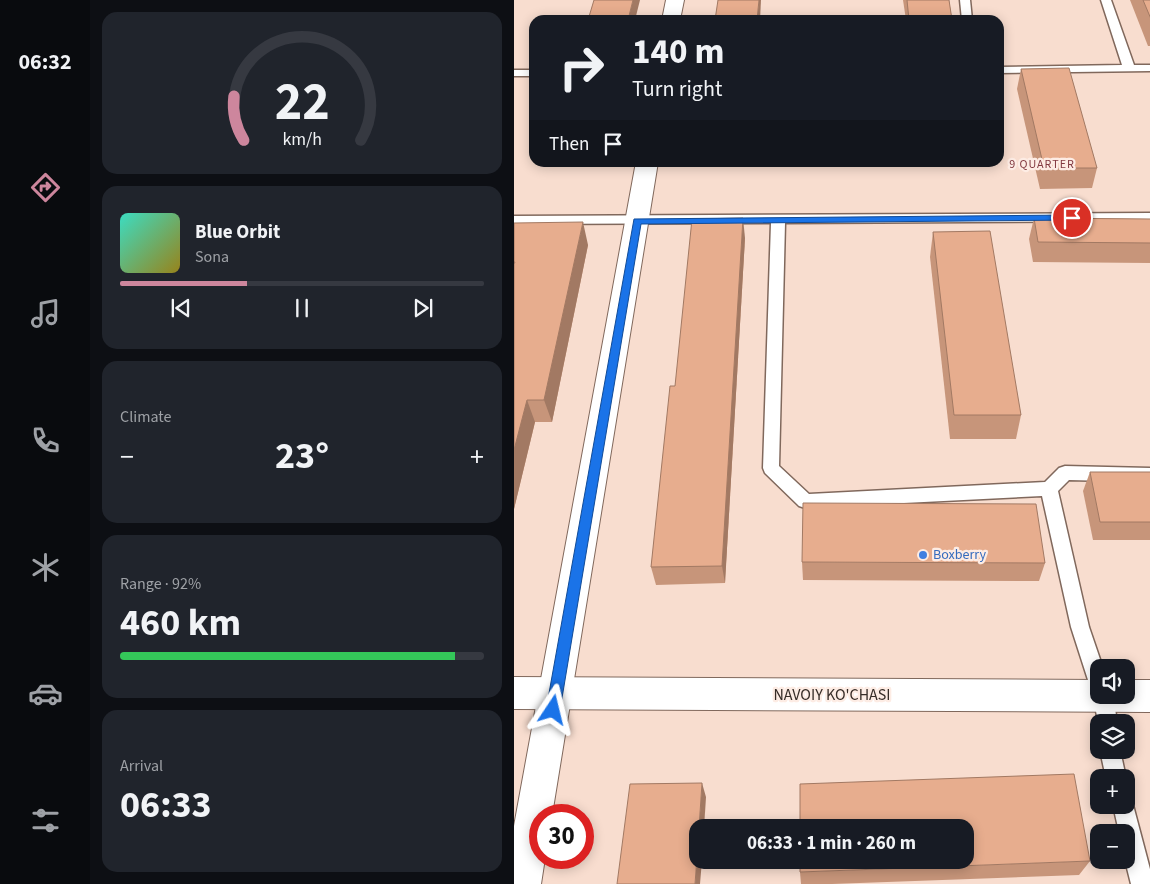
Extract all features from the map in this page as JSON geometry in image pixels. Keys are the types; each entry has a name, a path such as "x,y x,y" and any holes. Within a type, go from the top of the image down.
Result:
{"street":[{"path":"673,15 675,0"},
{"path":"522,884 557,693 646,167"},
{"name":"NAVOIY KO'CHASI","path":"514,693 1090,699"},
{"name":"NAVOIY KO'CHASI","path":"1135,697 1150,696"}],"lane":[{"path":"965,0 966,15"},
{"path":"1106,0 1129,68"},
{"path":"1004,70 1150,68"},
{"path":"514,73 529,73"},
{"path":"514,220 637,221 1150,217"},
{"path":"778,220 771,468 805,501 1049,488 1065,472 1150,475"},
{"path":"1049,488 1080,627 1090,659"},
{"path":"1125,814 1142,884"}],"building":[{"path":"594,0 633,0 629,15 590,15"},
{"path":"718,0 759,0 758,15 716,15"},
{"path":"907,0 949,0 951,15 908,15"},
{"path":"1143,0 1151,0 1151,19"},
{"path":"1069,68 1097,168 1044,168 1021,69"},
{"path":"743,218 722,566 651,567 670,386 675,386 692,219"},
{"path":"1034,218 1151,219 1151,243 1038,242"},
{"path":"583,222 544,400 527,400 514,450 514,223"},
{"path":"990,231 1021,415 954,415 933,232"},
{"path":"1090,472 1151,472 1151,522 1100,522"},
{"path":"803,503 1036,504 1045,563 802,562"},
{"path":"1074,774 1090,861 974,865 974,819 800,819 800,784"},
{"path":"702,783 700,819 689,819 689,869 696,869 695,884 617,884 630,784"},
{"path":"800,869 879,869 800,872"}],"place":[{"name":"Boxberry","path":"923,555"}],"district":[{"name":"9 QUARTER","path":"1042,164"}],"route":[{"path":"553,710 637,221 1072,218"}]}
